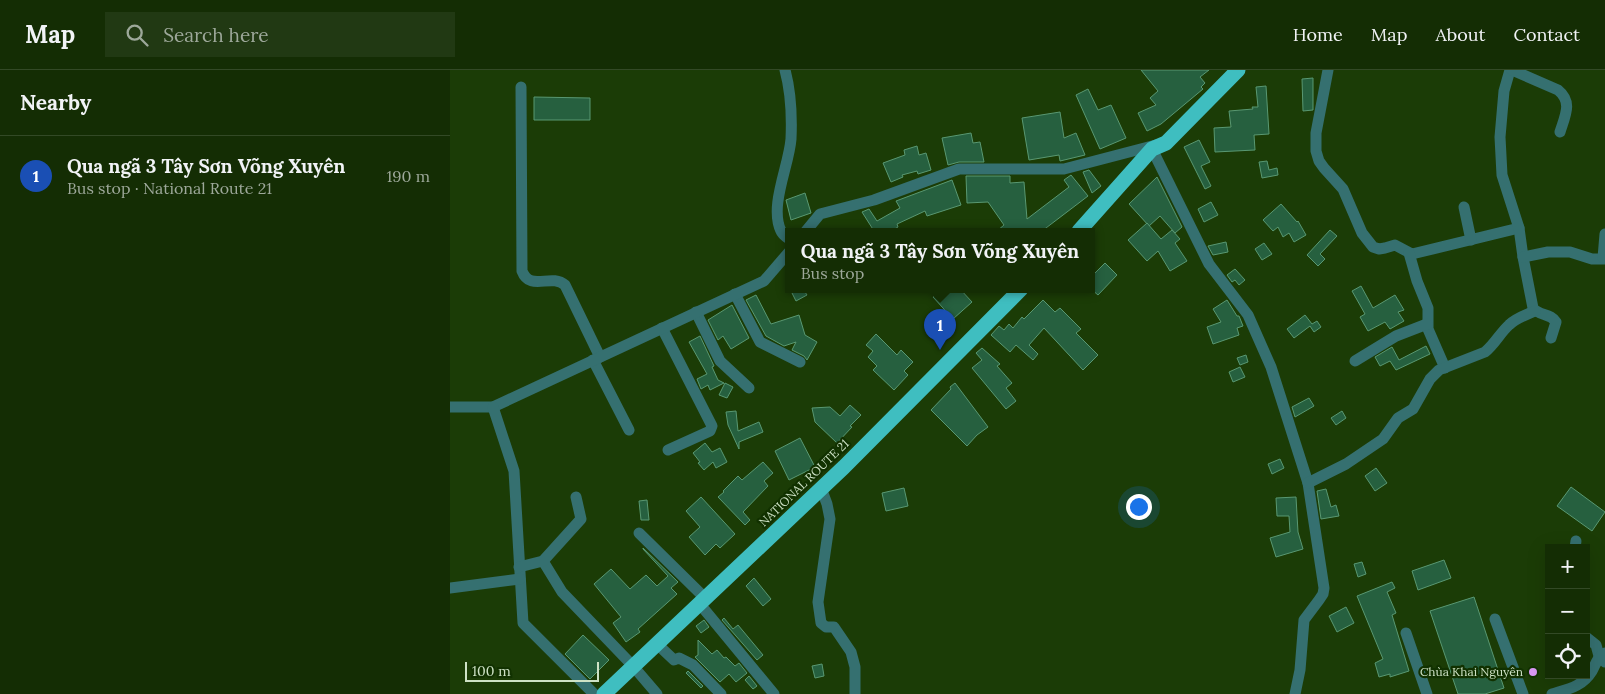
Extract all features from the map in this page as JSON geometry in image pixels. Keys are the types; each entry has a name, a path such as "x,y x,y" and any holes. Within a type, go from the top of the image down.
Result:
{"highway":[{"path":"1082,228 1152,149 1166,143 1238,70"},
{"name":"NATIONAL ROUTE 21","path":"604,694 821,488 1017,293"}],"street":[{"path":"785,236 781,232 778,220 778,206 790,141 790,100 786,70"},
{"path":"1328,70 1316,133 1316,151 1319,161 1343,189 1362,233 1373,247 1385,248 1395,245 1412,254 1520,228"},
{"path":"1535,311 1523,257 1520,228 1502,175 1500,137 1504,91 1511,70 1558,90 1564,95 1567,104 1560,132"},
{"path":"521,87 522,271 530,281 555,280 561,281 565,285 596,359 629,430"},
{"path":"808,228 820,214 874,200 959,169 1064,169 1166,143"},
{"path":"1152,149 1209,264 1248,314 1270,367 1308,484 1324,588 1320,600 1304,620 1300,670 1295,694"},
{"path":"1464,207 1471,240"},
{"path":"1523,257 1548,252 1570,252 1592,259 1604,259 1605,234"},
{"path":"1409,253 1417,281 1428,308 1427,324 1445,368"},
{"path":"450,407 493,407 764,280 785,256"},
{"path":"735,294 760,342 800,362"},
{"path":"1308,484 1346,464 1383,439 1398,418 1413,409 1430,379 1439,370 1485,352 1515,320 1535,311 1555,320 1551,338"},
{"path":"696,312 720,361 750,388"},
{"path":"1356,361 1396,336 1427,324"},
{"path":"662,328 712,426 710,431 668,450"},
{"path":"493,407 514,471 523,623 594,694"},
{"path":"821,488 830,518 818,602 821,623 834,627 851,652 855,667 855,694"},
{"path":"520,567 543,560 580,519 576,497"},
{"path":"639,533 702,600 774,694"},
{"path":"543,560 562,592 633,666 656,694"},
{"path":"450,588 520,580"},
{"path":"1495,619 1523,694"},
{"path":"1406,633 1427,694"},
{"path":"1553,694 1577,687 1603,657 1596,645 1590,640"},
{"path":"656,643 674,660 679,658 693,665 721,694"}],"building":[{"path":"1141,70 1209,70 1200,77 1205,83 1201,87 1203,89 1161,124 1147,131 1138,113 1156,105 1150,98 1158,91"},
{"path":"1313,78 1313,110 1303,111 1302,79"},
{"path":"1266,86 1269,134 1254,135 1255,150 1215,152 1214,128 1231,127 1229,111 1258,107 1256,87"},
{"path":"1088,89 1098,110 1111,105 1126,138 1100,149 1076,95"},
{"path":"534,97 590,98 590,120 534,120"},
{"path":"1060,112 1064,138 1076,133 1085,155 1060,161 1059,155 1029,160 1022,118"},
{"path":"971,133 973,143 980,142 984,162 959,162 948,165 942,138"},
{"path":"1199,140 1210,162 1201,166 1211,186 1205,189 1184,147"},
{"path":"917,146 919,155 926,153 931,170 918,174 917,171 902,175 903,177 891,182 883,163 905,155 904,150"},
{"path":"1267,161 1269,170 1277,168 1278,175 1262,178 1259,162"},
{"path":"1089,170 1101,186 1092,193 1083,172"},
{"path":"1071,175 1088,196 1046,228 1000,228 1004,225 988,202 967,203 966,176 1010,176 1010,183 1024,182 1027,219 1069,187 1064,180"},
{"path":"1157,177 1182,227 1175,233 1160,216 1149,226 1129,204"},
{"path":"952,180 961,205 927,216 925,211 897,224 898,227 896,228 872,228 862,212 869,209 877,221 900,208 896,201"},
{"path":"805,193 811,213 791,220 786,200"},
{"path":"1211,202 1218,215 1204,222 1198,209"},
{"path":"1281,204 1298,221 1306,235 1294,242 1289,233 1283,237 1278,227 1273,231 1263,220"},
{"path":"1147,223 1161,239 1172,230 1180,239 1175,243 1187,261 1170,271 1158,251 1147,261 1128,240"},
{"path":"1330,230 1337,236 1320,254 1325,259 1318,266 1307,255"},
{"path":"1226,242 1228,252 1213,255 1208,246"},
{"path":"1264,243 1272,254 1262,260 1255,249"},
{"path":"1105,263 1117,275 1098,295 1095,292 1095,273"},
{"path":"1235,269 1245,280 1239,285 1235,280 1232,282 1227,275"},
{"path":"1361,286 1373,308 1395,295 1404,310 1398,312 1404,321 1390,329 1385,322 1368,331 1360,317 1365,314 1352,291"},
{"path":"792,293 806,293 807,295 796,301"},
{"path":"938,293 964,293 972,302 953,319 933,297"},
{"path":"756,295 771,324 799,315 805,335 817,342 807,360 804,356 792,350 796,342 784,346 766,336 746,300"},
{"path":"1043,300 1055,312 1060,308 1081,329 1076,333 1098,355 1083,370 1044,328 1029,345 1038,354 1033,360 1016,345 1010,352 991,335 999,326 1004,330 1009,324 1013,328 1022,317 1024,319"},
{"path":"1227,300 1237,316 1239,316 1243,326 1237,328 1239,335 1213,344 1207,327 1221,322 1213,309"},
{"path":"732,305 749,338 731,349 723,336 718,340 708,320"},
{"path":"1305,315 1312,324 1317,321 1321,327 1314,332 1310,326 1294,338 1287,329"},
{"path":"876,334 897,355 901,350 913,362 904,371 908,375 894,390 873,370 877,366 868,357 873,351 866,345"},
{"path":"700,336 714,366 712,367 718,380 724,383 710,390 708,385 701,389 697,379 707,374 689,342"},
{"path":"1426,346 1430,354 1396,370 1390,361 1380,366 1375,357 1392,347 1399,360"},
{"path":"982,348 1000,364 997,366 1012,383 1006,388 1016,401 1006,409 972,368 982,360 976,353"},
{"path":"1246,355 1248,362 1240,365 1237,358"},
{"path":"1240,367 1245,377 1233,382 1229,372"},
{"path":"725,383 733,387 727,398 719,395"},
{"path":"955,383 988,427 967,446 931,410"},
{"path":"1309,398 1314,406 1295,417 1292,407"},
{"path":"850,405 861,415 837,443 815,422 812,408 830,407 840,416"},
{"path":"736,411 738,431 759,422 763,432 739,442 739,449 728,425 726,412"},
{"path":"1342,411 1346,418 1336,425 1331,418"},
{"path":"800,438 815,467 789,480 775,451"},
{"path":"705,443 712,452 720,448 727,462 716,468 713,462 704,470 693,453"},
{"path":"1280,459 1284,468 1272,474 1268,464"},
{"path":"763,462 773,473 764,481 768,486 743,512 750,520 745,525 718,497 738,476 742,480"},
{"path":"1376,468 1387,483 1375,491 1365,476"},
{"path":"1571,487 1605,512 1592,531 1557,506"},
{"path":"904,488 908,506 886,511 882,493"},
{"path":"1326,489 1331,507 1336,505 1339,516 1321,519 1317,491"},
{"path":"701,497 735,534 720,548 716,544 705,555 689,537 700,527 686,511"},
{"path":"1296,497 1298,532 1303,549 1276,557 1270,538 1290,532 1289,516 1277,516 1276,498"},
{"path":"647,500 649,520 641,520 639,501"},
{"path":"643,548 678,582 671,588 677,594 638,629 640,632 626,642 613,623 621,617 594,584 611,569 630,589 646,575 657,586 668,576"},
{"path":"1444,560 1451,578 1418,590 1412,571"},
{"path":"1362,562 1366,574 1358,577 1354,564"},
{"path":"754,578 771,599 763,606 746,586"},
{"path":"1392,582 1395,588 1387,592 1396,613 1392,615 1409,671 1390,677 1390,674 1379,677 1375,663 1383,659 1357,596"},
{"path":"1474,597 1504,688 1485,694 1458,694 1430,611"},
{"path":"1346,607 1354,623 1337,632 1329,616"},
{"path":"724,618 733,629 738,625 763,655 757,660 722,620"},
{"path":"704,620 709,627 701,633 696,626"},
{"path":"583,635 609,660 590,679 565,654"},
{"path":"698,640 712,654 717,650 735,666 739,663 747,673 736,682 729,674 720,682 695,657 698,655"},
{"path":"822,664 824,676 815,678 812,666"},
{"path":"688,671 703,686 701,688 686,673"},
{"path":"749,676 757,686 753,689 745,680"}],"place":[{"name":"Qua ngã 3 Tây Sơn Võng Xuyên","path":"940,350"},
{"name":"Chùa Khai Nguyên","path":"1533,672"}]}
